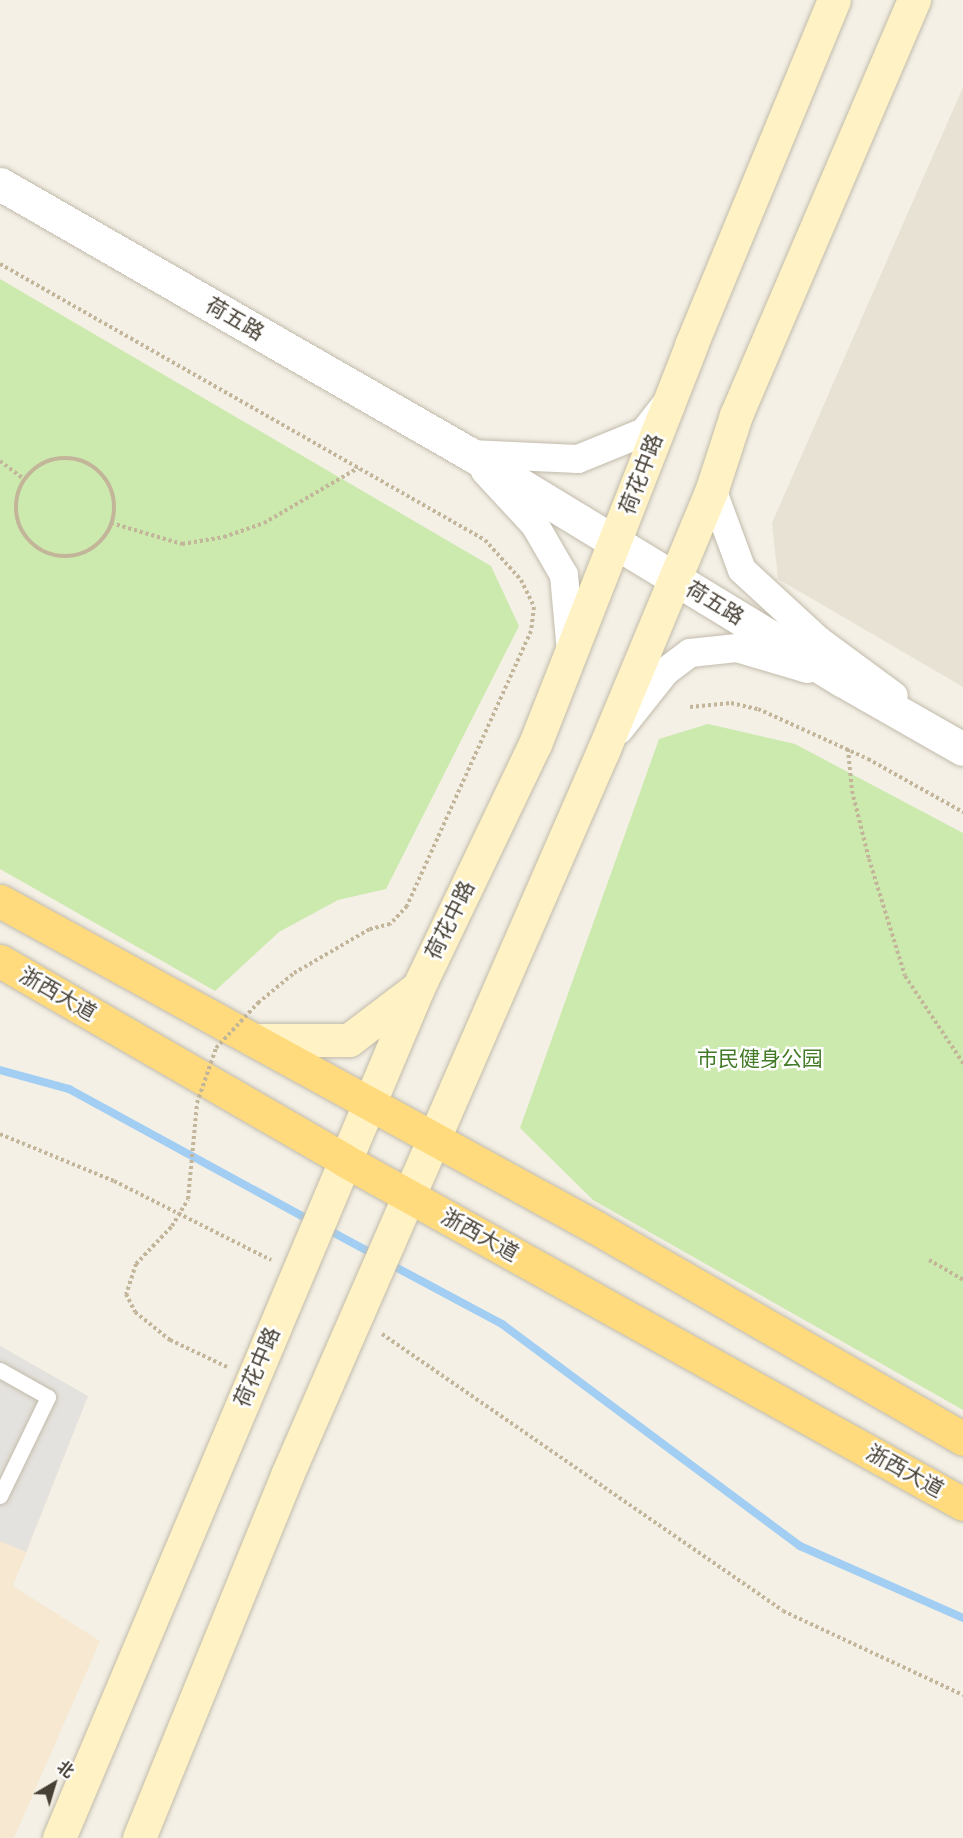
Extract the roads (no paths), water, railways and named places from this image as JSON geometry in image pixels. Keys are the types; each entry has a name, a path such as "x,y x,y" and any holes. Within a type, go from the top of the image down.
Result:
{"highway":[{"path":"0,901 369,1103 963,1439"},
{"name":"浙西大道","path":"0,961 345,1161 963,1504"}],"main road":[{"name":"荷花中路","path":"59,1838 418,988 535,744 671,397 834,0"},
{"path":"139,1838 287,1475 362,1309 603,751 712,489 736,415 914,0"},
{"path":"254,1040 349,1040 418,988"}],"street":[{"name":"荷五路","path":"0,184 470,454 842,681 960,748"},
{"path":"470,454 578,459 644,432 671,397"},
{"name":"荷五路","path":"470,454 535,525 564,575 571,657"},
{"path":"712,489 742,570 771,601 960,748"},
{"path":"603,751 666,671 690,653 737,648 842,681"}],"lane":[{"path":"0,1370 48,1397 0,1496"}],"waterway":[{"path":"0,1070 69,1089 311,1221"},
{"path":"323,1227 375,1255"},
{"path":"386,1262 502,1324 800,1546 963,1618"}],"park label":[{"name":"市民健身公园","path":"760,1059"}]}
